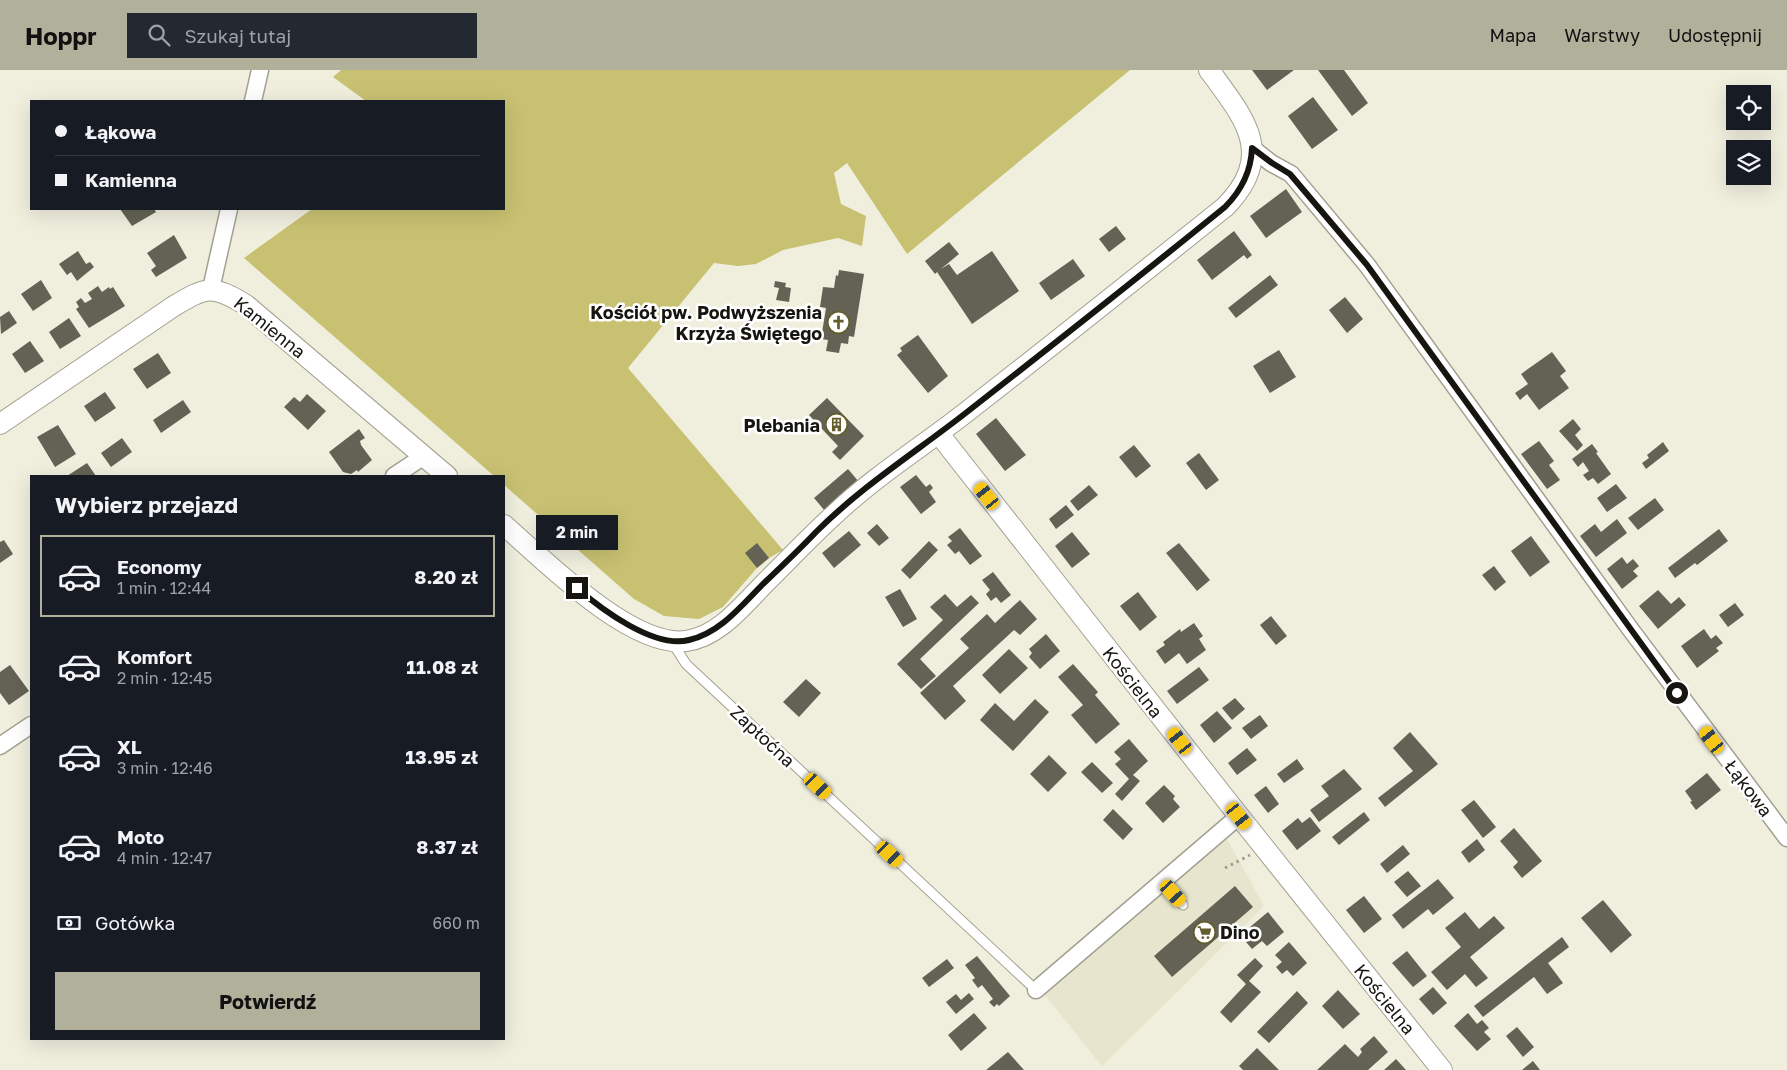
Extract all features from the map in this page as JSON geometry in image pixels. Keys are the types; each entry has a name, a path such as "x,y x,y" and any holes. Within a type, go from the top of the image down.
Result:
{"street":[{"path":"253,100 260,70"},
{"path":"505,526 591,601 621,622 644,633 671,641 686,641 704,636 726,622 863,489 939,434 1225,207 1237,195 1245,182 1252,160 1250,134 1244,120 1209,70"},
{"name":"Łąkowa","path":"1252,148 1290,174 1367,265 1631,630 1787,838"},
{"path":"0,424 174,306 198,292 211,289 229,210"},
{"name":"Kamienna","path":"211,289 231,295 246,305 446,475"},
{"name":"Kościelna","path":"939,434 1239,816 1442,1070"},
{"path":"396,475 424,456"},
{"path":"0,746 30,726"},
{"path":"1036,990 1239,816"}],"lane":[{"name":"Zapłoćna","path":"671,641 686,664 1036,990"},
{"path":"1163,882 1183,904"}],"path":[{"path":"1225,868 1264,847"}],"shaded area":[{"path":"341,70 1130,70 907,254 847,163 834,173 841,204 866,216 862,246 838,238 783,250 756,264 738,266 714,263 628,368 783,550 757,568 723,607 699,619 664,616 634,599 505,486 505,475 493,475 244,258 311,210 505,210 505,100 365,100 333,77"},
{"path":"1226,837 1264,906 1102,1066 1045,995"}],"building":[{"path":"1252,70 1294,70 1267,90"},
{"path":"1318,70 1344,70 1368,103 1352,116"},
{"path":"1313,97 1338,130 1312,149 1288,116"},
{"path":"1286,189 1302,212 1266,238 1250,216"},
{"path":"121,210 155,210 156,212 132,226"},
{"path":"1116,226 1126,239 1109,252 1099,239"},
{"path":"1234,231 1252,255 1247,259 1244,255 1212,280 1197,260"},
{"path":"174,235 187,258 156,277 151,270 156,266 147,253"},
{"path":"949,242 959,254 941,269 949,264 957,275 992,251 1019,291 972,324 937,272 935,274 925,261"},
{"path":"78,251 86,264 90,262 94,267 77,281 71,272 67,275 59,264"},
{"path":"1073,259 1085,276 1051,300 1039,283"},
{"name":"Kościół pw. Podwyższenia Krzyża Świętego","path":"839,270 864,274 854,337 849,336 848,344 841,343 839,353 826,351 828,340 821,339 826,308 820,307 823,287 834,288 836,275 838,276"},
{"path":"1270,275 1278,285 1236,318 1228,308"},
{"path":"41,280 52,298 33,311 21,294"},
{"path":"775,281 786,283 785,287 791,288 789,302 776,300 779,288 774,287"},
{"path":"98,286 102,292 109,287 110,289 113,287 125,306 89,328 76,309 79,307 76,302 81,298 85,303 92,299 88,293"},
{"path":"1345,297 1363,319 1347,333 1329,310"},
{"path":"9,311 17,323 1,334 0,317"},
{"path":"69,318 81,336 60,349 49,332"},
{"path":"918,335 948,376 928,393 897,355 902,351 900,348"},
{"path":"30,341 44,361 25,373 12,354"},
{"path":"1279,350 1296,377 1270,393 1253,366"},
{"path":"1552,352 1566,371 1560,376 1569,388 1539,410 1527,394 1520,400 1515,393 1528,384 1521,374"},
{"path":"158,353 171,373 147,389 133,369"},
{"path":"105,392 116,408 95,422 84,406"},
{"path":"307,394 326,411 308,430 284,407 294,397 300,402"},
{"name":"Plebania","path":"827,398 864,436 840,460 832,452 838,446 809,415"},
{"path":"183,400 191,412 161,433 153,420"},
{"path":"996,418 1026,455 1005,471 976,434"},
{"path":"1573,419 1581,429 1575,435 1583,445 1577,451 1559,431"},
{"path":"58,425 76,454 55,467 37,437"},
{"path":"359,429 365,438 360,441 361,445 372,460 358,472 357,470 351,474 343,472 329,452"},
{"path":"122,438 132,452 111,467 101,453"},
{"path":"1539,441 1554,461 1549,465 1560,480 1547,489 1521,454"},
{"path":"1663,442 1669,451 1646,469 1642,463 1649,458 1647,455"},
{"path":"1592,444 1611,474 1598,484 1593,478 1588,481 1583,475 1589,471 1583,462 1578,467 1572,459"},
{"path":"1134,445 1151,466 1136,478 1119,457"},
{"path":"1199,453 1219,480 1206,490 1186,463"},
{"path":"87,463 95,475 69,475"},
{"path":"848,469 859,482 825,511 814,498"},
{"path":"916,475 926,487 930,484 933,488 929,492 936,502 921,514 900,487"},
{"path":"1616,484 1627,498 1607,512 1597,498"},
{"path":"1089,485 1098,495 1078,511 1070,501"},
{"path":"1655,498 1664,510 1638,530 1628,518"},
{"path":"1066,505 1074,515 1056,529 1049,519"},
{"path":"1617,519 1627,533 1596,557 1580,536 1595,524 1601,532"},
{"path":"877,524 889,538 879,546 867,533"},
{"path":"960,528 982,556 970,565 959,551 955,554 947,545 952,541 948,537"},
{"path":"1719,529 1728,541 1697,565 1695,563 1675,578 1668,568"},
{"path":"849,531 861,545 834,568 822,553"},
{"path":"1072,532 1090,554 1072,568 1055,546"},
{"path":"1531,536 1550,562 1530,577 1511,551"},
{"path":"4,540 13,554 0,563 0,542"},
{"path":"929,541 938,550 910,579 901,570"},
{"path":"757,543 769,558 757,568 745,553"},
{"path":"1179,543 1210,580 1197,591 1166,553"},
{"path":"1622,557 1627,564 1633,559 1639,566 1633,571 1638,576 1622,589 1607,569"},
{"path":"1494,566 1506,582 1495,591 1482,575"},
{"path":"993,572 1011,595 1001,603 996,597 991,601 986,594 990,590 982,580"},
{"path":"900,589 917,619 903,627 885,597"},
{"path":"1658,590 1671,604 1679,597 1686,605 1658,629 1639,606"},
{"path":"1138,592 1157,617 1140,631 1120,606"},
{"path":"945,594 957,607 971,595 979,603 920,659 936,676 921,689 897,664 943,620 930,607"},
{"path":"1020,600 1037,619 1020,635 1014,630 953,686 966,701 945,720 920,693 969,648 960,639 987,614 995,623"},
{"path":"1735,603 1744,615 1728,627 1719,615"},
{"path":"1271,616 1287,636 1276,645 1260,625"},
{"path":"1194,623 1203,636 1199,639 1206,650 1187,664 1179,653 1165,664 1156,651 1165,645 1163,642 1180,629 1181,632"},
{"path":"1704,629 1711,639 1716,635 1723,643 1716,648 1719,651 1697,668 1681,646"},
{"path":"1046,634 1060,651 1040,669 1029,657 1032,653 1029,649"},
{"path":"1009,649 1028,668 1000,694 982,675"},
{"path":"1073,664 1098,692 1095,695 1120,724 1096,744 1071,715 1083,705 1058,677"},
{"path":"10,665 29,691 9,705 0,693 0,672"},
{"path":"1199,667 1209,680 1177,704 1167,691"},
{"path":"806,679 821,693 799,717 783,702"},
{"path":"1235,698 1245,709 1232,720 1222,708"},
{"path":"1035,699 1049,712 1013,751 980,720 995,703 1014,721"},
{"path":"1217,711 1232,728 1214,743 1200,725"},
{"path":"1260,715 1268,726 1251,739 1242,728"},
{"path":"1410,732 1438,764 1385,807 1378,798 1413,771 1393,748"},
{"path":"1129,739 1148,761 1133,775 1140,781 1122,801 1115,794 1129,779 1115,764 1121,759 1114,752"},
{"path":"1247,748 1257,760 1237,775 1228,763"},
{"path":"1049,755 1067,773 1048,792 1030,774"},
{"path":"1297,759 1304,769 1284,783 1277,774"},
{"path":"1092,762 1113,783 1102,793 1081,772"},
{"path":"1344,769 1362,789 1319,822 1310,810 1329,796 1321,786"},
{"path":"1707,773 1721,790 1696,810 1685,791"},
{"path":"1164,785 1175,796 1173,799 1180,807 1163,823 1145,803"},
{"path":"1266,786 1279,804 1268,813 1254,795"},
{"path":"1474,800 1496,827 1483,838 1461,810"},
{"path":"1113,809 1133,829 1123,840 1103,820"},
{"path":"1364,812 1370,820 1339,845 1332,837"},
{"path":"1310,817 1321,831 1297,850 1282,831 1298,818 1302,823"},
{"path":"1514,828 1542,861 1522,878 1513,867 1518,862 1500,841"},
{"path":"1477,839 1485,850 1469,863 1461,852"},
{"path":"1403,845 1410,854 1387,873 1380,864"},
{"path":"1408,871 1421,886 1407,897 1394,882"},
{"path":"1438,879 1454,898 1433,915 1428,909 1403,929 1392,915"},
{"name":"Dino","path":"1235,886 1253,907 1172,977 1154,956"},
{"path":"1364,896 1382,919 1364,933 1346,910"},
{"path":"1603,900 1632,935 1611,953 1581,918"},
{"path":"1268,912 1284,932 1267,946 1262,941 1252,949 1246,942 1256,934 1250,927"},
{"path":"1465,912 1479,929 1494,916 1505,928 1470,957 1488,978 1476,987 1465,974 1447,990 1431,972 1461,947 1445,928"},
{"path":"1562,937 1569,947 1548,963 1563,983 1547,994 1534,977 1483,1017 1474,1006"},
{"path":"1289,942 1307,963 1293,976 1287,970 1282,974 1276,967 1282,962 1275,955"},
{"path":"1407,951 1427,976 1413,987 1392,963"},
{"path":"977,956 1010,996 999,1006 997,1004 994,1007 989,1002 993,999 982,985 978,988 972,980 975,978 965,965"},
{"path":"1255,958 1263,966 1249,981 1261,992 1231,1023 1220,1012 1246,984 1237,975"},
{"path":"947,959 954,968 929,987 922,978"},
{"path":"1433,987 1447,1003 1433,1015 1419,999"},
{"path":"1338,990 1360,1014 1343,1029 1322,1006"},
{"path":"1297,991 1308,1003 1269,1043 1257,1032"},
{"path":"969,993 974,999 956,1014 946,1002 956,994 961,1000"},
{"path":"974,1013 987,1028 961,1051 948,1035"},
{"path":"1468,1013 1477,1024 1482,1020 1489,1028 1484,1032 1491,1039 1477,1051 1454,1026"},
{"path":"1517,1027 1534,1047 1523,1057 1506,1036"},
{"path":"1374,1036 1388,1052 1368,1070 1317,1070 1345,1044 1358,1057 1362,1052 1360,1049"},
{"path":"1257,1048 1279,1070 1243,1070 1239,1066"},
{"path":"1008,1052 1024,1070 986,1070"},
{"path":"1396,1059 1406,1070 1384,1070"},
{"path":"1533,1061 1540,1070 1522,1070"}],"place":[{"name":"Kościół pw. Podwyższenia Krzyża Świętego","path":"838,322"},
{"name":"Plebania","path":"836,425"},
{"name":"Dino","path":"1204,932"}],"route":[{"path":"577,588 591,601 621,622 644,633 671,641 686,641 704,636 726,622 834,514 863,489 939,434 1225,207 1237,195 1245,182 1252,160 1252,148 1290,174 1367,265 1677,693"}]}
